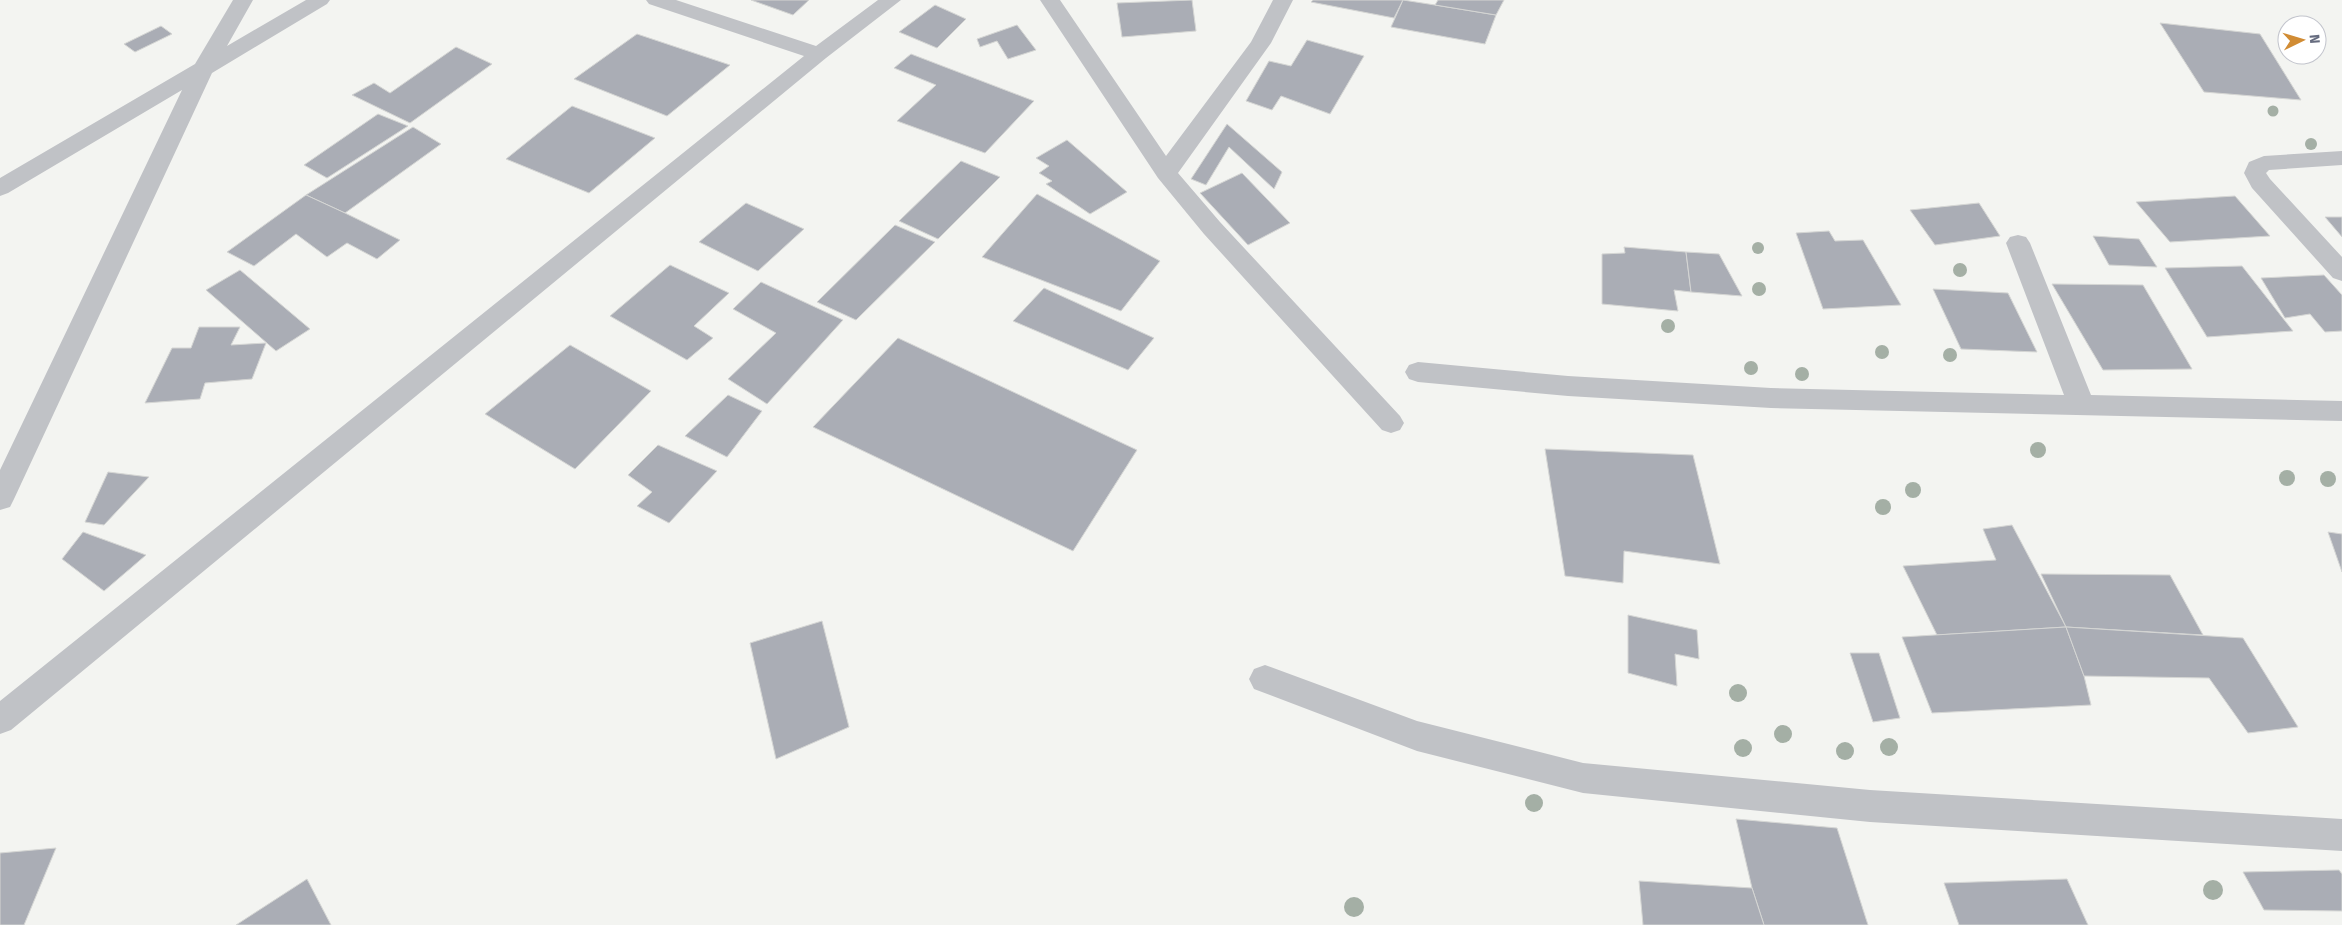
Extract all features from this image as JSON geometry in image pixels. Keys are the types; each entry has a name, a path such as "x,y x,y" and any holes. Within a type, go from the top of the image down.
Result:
{"street":[{"path":"0,499 203,69 243,0"},
{"path":"0,188 320,0"},
{"path":"656,0 819,54"},
{"path":"0,720 819,54 891,0"},
{"path":"1050,0 1166,173 1212,228 1391,423"},
{"path":"1166,173 1261,43 1283,0"},
{"path":"2342,158 2264,163 2257,168 2255,173 2260,183 2342,272"},
{"path":"2018,243 2081,404"},
{"path":"1418,372 1568,386 1771,398 2081,404 2226,410 2342,411"},
{"path":"1265,679 1417,736 1583,778 1870,806 2342,834"}],"building":[{"path":"751,0 809,0 793,15"},
{"path":"1192,0 1196,31 1122,37 1117,3"},
{"path":"1313,0 1403,0 1394,18 1311,2"},
{"path":"1403,0 1496,15 1485,44 1391,27"},
{"path":"1438,0 1504,0 1496,15 1435,5"},
{"path":"935,5 966,19 937,48 899,32"},
{"path":"2160,23 2260,34 2277,61 2277,65 2279,65 2301,100 2204,92"},
{"path":"1017,25 1036,50 1008,59 997,41 980,47 977,39"},
{"path":"161,26 172,34 135,52 124,44"},
{"path":"637,34 730,65 667,116 574,79"},
{"path":"1307,40 1364,56 1330,114 1281,96 1272,110 1246,101 1269,61 1291,66"},
{"path":"456,47 492,64 410,123 352,95 374,83 390,93"},
{"path":"911,54 1034,101 985,153 897,121 936,85 894,68"},
{"path":"572,106 655,138 589,193 506,159"},
{"path":"378,114 408,126 327,178 304,165"},
{"path":"1227,124 1282,172 1274,189 1229,147 1206,185 1191,179"},
{"path":"413,127 441,144 345,213 306,195"},
{"path":"1067,140 1127,192 1090,214 1046,184 1052,181 1039,173 1049,166 1036,158"},
{"path":"961,161 1000,177 938,239 899,221"},
{"path":"1242,173 1290,223 1248,245 1200,193"},
{"path":"1037,194 1160,261 1121,311 982,257"},
{"path":"306,195 400,240 377,259 347,243 327,257 296,234 254,266 227,252"},
{"path":"2235,196 2270,236 2170,242 2136,202"},
{"path":"746,203 804,229 758,271 699,242"},
{"path":"1979,203 2000,236 1935,245 1910,210"},
{"path":"2325,217 2342,217 2342,237"},
{"path":"895,225 935,242 856,320 817,302"},
{"path":"1829,231 1835,241 1863,240 1901,305 1823,309 1796,233"},
{"path":"2093,236 2139,239 2157,267 2109,265"},
{"path":"1624,247 1686,252 1691,292 1674,290 1678,311 1602,304 1602,254 1625,253"},
{"path":"1686,252 1719,254 1742,296 1691,292"},
{"path":"670,265 729,293 694,326 713,338 687,360 610,316"},
{"path":"2242,266 2293,331 2207,337 2165,268"},
{"path":"240,270 310,329 276,351 206,290"},
{"path":"2324,275 2342,295 2342,331 2325,332 2310,314 2285,318 2261,278"},
{"path":"761,282 843,320 767,404 728,379 776,333 733,309"},
{"path":"2052,284 2143,285 2192,369 2103,370"},
{"path":"1044,288 1154,338 1128,370 1013,321"},
{"path":"1933,289 2008,293 2037,352 1961,349"},
{"path":"199,327 240,327 231,345 266,343 252,379 205,383 200,399 145,403 172,348 191,348"},
{"path":"898,338 1137,450 1073,551 813,427"},
{"path":"570,345 651,391 575,469 485,414"},
{"path":"728,395 762,411 727,457 685,436"},
{"path":"658,445 717,471 669,523 637,506 652,492 628,475"},
{"path":"1545,449 1693,455 1720,564 1624,551 1623,583 1565,576"},
{"path":"108,472 149,477 104,525 85,522"},
{"path":"2012,525 2066,627 1937,635 1903,566 1996,560 1983,529"},
{"path":"83,532 146,555 104,591 62,559"},
{"path":"2328,532 2342,534 2342,572"},
{"path":"2041,574 2170,575 2203,635 2066,627"},
{"path":"1628,615 1697,630 1699,659 1675,654 1677,686 1628,673"},
{"path":"822,621 849,727 776,759 750,643"},
{"path":"2066,627 2084,676 2091,705 1932,713 1902,637"},
{"path":"2066,627 2243,638 2298,727 2248,733 2209,678 2084,676"},
{"path":"1850,653 1879,653 1900,718 1873,722"},
{"path":"1736,819 1837,828 1868,925 1764,925 1752,888"},
{"path":"56,848 24,925 0,925 0,853"},
{"path":"2339,870 2342,874 2342,911 2264,910 2243,872"},
{"path":"307,879 331,925 236,925"},
{"path":"2067,879 2088,925 1959,925 1944,883"},
{"path":"1639,881 1752,888 1764,925 1643,925"}]}
